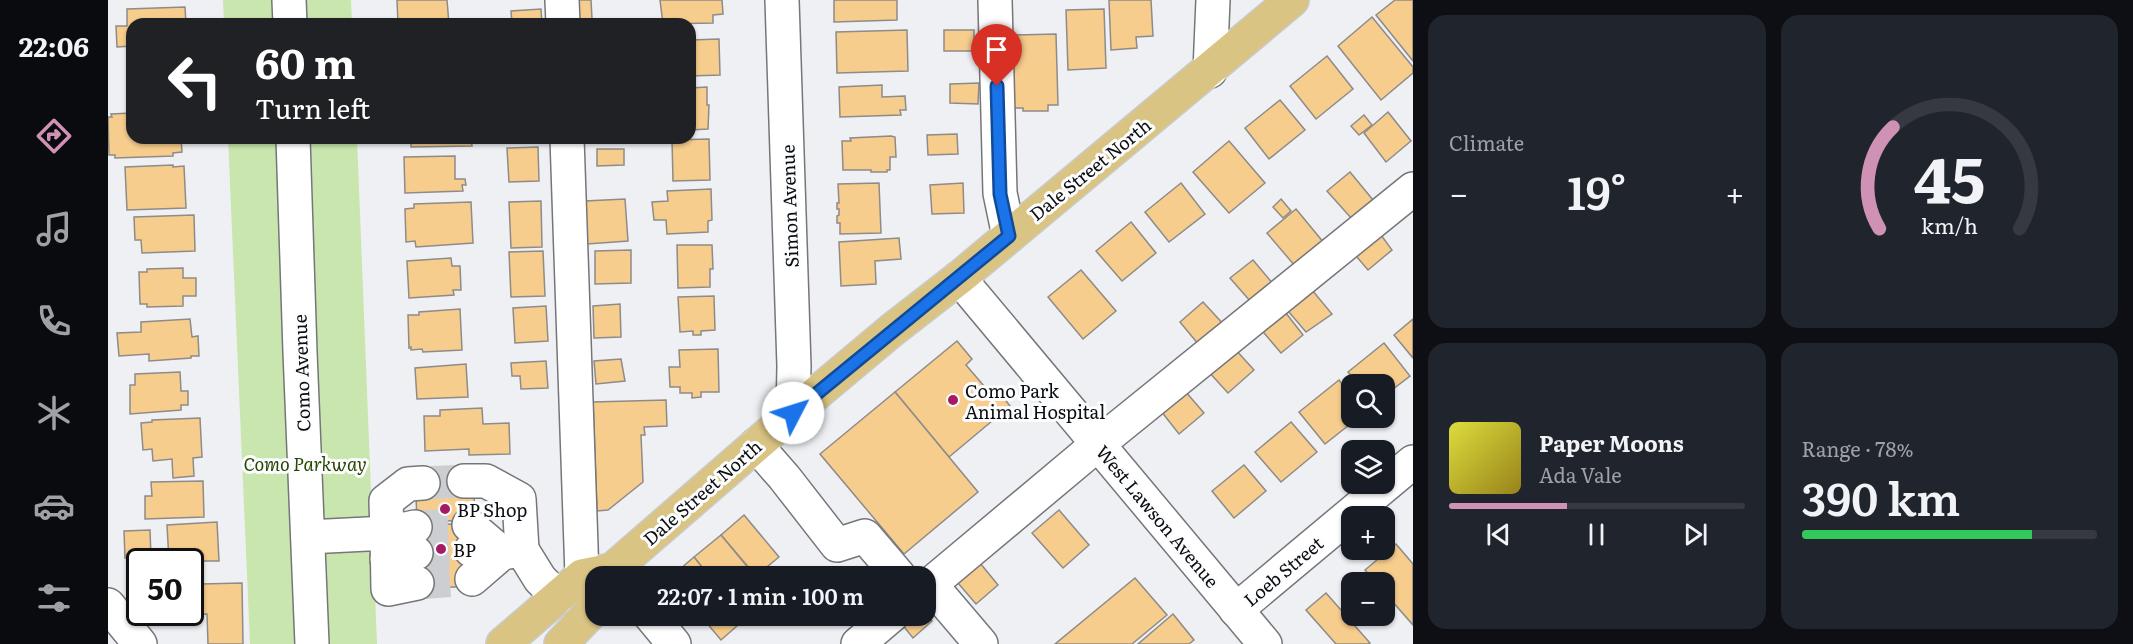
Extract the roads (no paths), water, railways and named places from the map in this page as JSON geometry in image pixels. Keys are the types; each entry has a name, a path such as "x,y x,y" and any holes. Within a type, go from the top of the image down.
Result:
{"main road":[{"name":"Dale Street North","path":"611,566 892,330 959,278 1210,71 1292,0"},
{"name":"Dale Street North","path":"503,644 585,586"},
{"path":"561,644 585,619"}],"street":[{"path":"289,0 290,18"},
{"path":"562,0 562,18"},
{"name":"Simon Avenue","path":"782,0 794,366 793,413"},
{"path":"995,0 1000,194 1009,236"},
{"path":"1210,71 1213,0"},
{"name":"Como Avenue","path":"293,144 312,644"},
{"path":"567,144 594,566"},
{"path":"936,579 1098,444 1413,189"},
{"name":"West Lawson Avenue","path":"959,278 1265,644"},
{"path":"756,445 837,545 865,536 890,566"},
{"name":"Loeb Street","path":"1236,610 1413,462"},
{"path":"464,481 486,481 519,499 487,552 540,579 585,579"},
{"path":"308,537 404,551 386,501 408,484 423,483"},
{"path":"936,595 981,644"},
{"path":"108,606 139,644"},
{"path":"858,644 879,626"}],"tunnel":[{"path":"423,483 464,481"},
{"path":"415,527 469,525"},
{"path":"416,553 471,550"},
{"path":"417,583 472,579"}],"place":[{"name":"Como Park Animal Hospital","path":"953,400"},
{"name":"BP Shop","path":"445,509"},
{"name":"BP","path":"441,549"}],"park label":[{"name":"Como Parkway","path":"305,463"}]}
